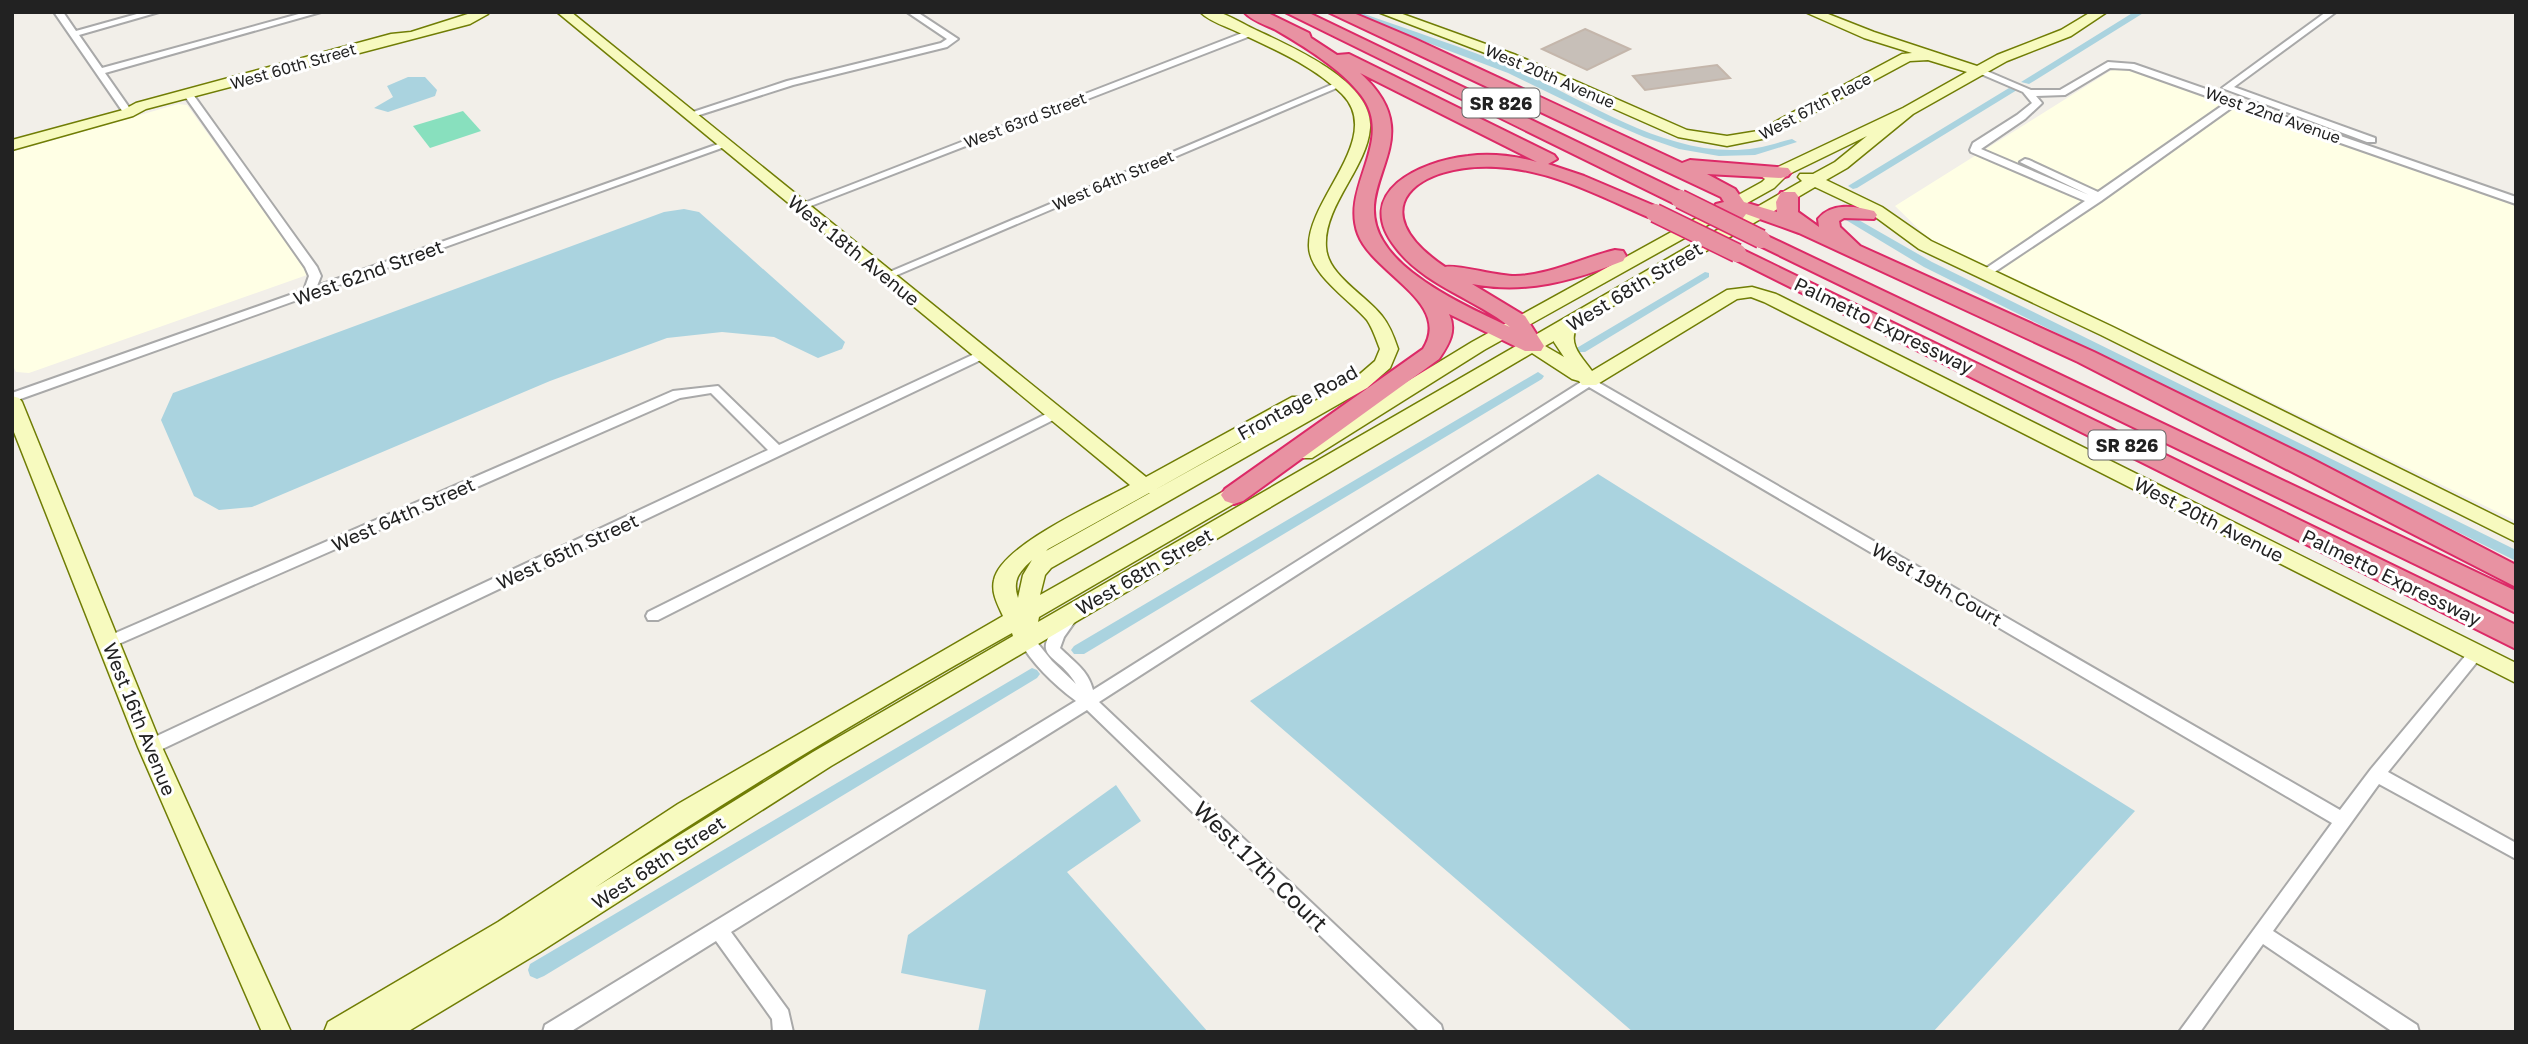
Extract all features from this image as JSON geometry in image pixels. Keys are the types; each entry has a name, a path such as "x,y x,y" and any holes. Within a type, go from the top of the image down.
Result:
{"highway":[{"name":"Palmetto Expressway","path":"1252,12 1290,21 1673,203 1751,236 2516,589"},
{"path":"1267,12 1673,203"},
{"name":"Palmetto Expressway","path":"1312,12 1673,203 1751,236 2516,638"},
{"path":"1336,12 1421,48 1657,158 1731,202 1751,236 2516,622"},
{"path":"1290,21 1673,203"},
{"path":"1290,21 1352,76 1377,105 1384,123 1385,142 1367,190 1364,219 1374,245 1382,256 1419,271 1509,327 1533,346"},
{"path":"1657,158 1718,170 1782,172"},
{"path":"1234,495 1431,354 1443,331 1442,320 1419,271 1393,228 1390,213 1401,190 1414,178 1452,164 1476,160 1521,162 1673,203"},
{"path":"1788,195 1786,212 1806,229 2195,410 2516,578"},
{"path":"1859,254 1834,233 1828,222 1832,215 1841,212 1867,215"},
{"path":"1751,236 1806,229"},
{"path":"1751,236 2516,603"},
{"path":"1419,271 1484,280 1525,282 1563,276 1615,256"}],"street":[{"path":"58,12 128,113"},
{"path":"75,34 155,12"},
{"path":"98,72 317,12"},
{"name":"West 18th Avenue","path":"563,12 1144,487"},
{"path":"689,115 790,83 944,45 953,39 911,12"},
{"path":"1206,12 1250,33 1341,84 1359,106 1363,121 1362,138 1324,221 1317,246 1321,260 1376,319 1383,335"},
{"name":"West 20th Avenue","path":"1384,12 1511,58 1677,132 1715,140"},
{"path":"1811,12 1868,34 1924,50 1936,58"},
{"name":"West 68th Street","path":"1509,327 1523,313 1615,256 1768,185 1782,172 1908,111 2002,58 2066,33 2101,12"},
{"path":"2332,12 2227,88 2379,143"},
{"name":"West 60th Street","path":"12,145 128,113 138,113 170,104 189,95 396,37 452,25 484,13"},
{"name":"West 63rd Street","path":"799,207 1250,33"},
{"path":"1868,34 1911,56 1936,58 1979,71 2031,93 2036,101 2034,107 1978,147 2083,198 2097,199"},
{"name":"West 67th Place","path":"1715,140 1738,140 1762,135 1911,56"},
{"name":"West 22nd Avenue","path":"2031,93 2062,93 2104,67 2120,64 2516,201"},
{"name":"West 64th Street","path":"886,276 1341,84"},
{"path":"189,95 311,267 315,275 309,293"},
{"path":"1986,273 2097,199 2233,102"},
{"name":"West 68th Street","path":"338,1032 508,931 687,812 1024,624 1080,608 1570,324 1751,236 1788,195 1841,165 1908,111"},
{"name":"West 62nd Street","path":"12,400 725,145"},
{"path":"1782,172 1815,180 1886,215 1906,233"},
{"path":"1788,195 1832,198 2516,535"},
{"name":"West 68th Street","path":"380,1032 530,943 768,792 1024,624 1076,586 1234,495 1509,327 1531,318 1731,202"},
{"name":"West 20th Avenue","path":"1589,381 1733,294 1752,292 1770,298 2516,674"},
{"path":"552,1032 1088,701 1589,381 1563,342 1563,335 1570,324"},
{"name":"Frontage Road","path":"1024,624 1003,592 1005,574 1015,562 1040,544 1359,368 1372,356 1383,335"},
{"name":"Frontage Road","path":"1035,570 1050,557 1374,374 1383,364 1389,349 1383,335"},
{"name":"West 19th Court","path":"1533,346 2342,821"},
{"name":"West 65th Street","path":"150,747 983,354"},
{"name":"West 64th Street","path":"108,642 677,394 714,389 778,452"},
{"name":"West 16th Avenue","path":"12,400 150,747 277,1032"},
{"path":"653,616 1056,413"},
{"path":"1133,510 1142,499 1144,487"},
{"path":"1035,570 1041,580 1049,585 1076,586"},
{"path":"1024,624 1035,570"},
{"name":"West 17th Court","path":"1080,608 1054,635 1051,643 1054,652 1082,679 1088,701"},
{"name":"West 17th Court","path":"1024,624 1037,656 1068,688 1088,701 1434,1032"},
{"path":"2188,1032 2342,821 2476,653"},
{"path":"2378,774 2516,852"},
{"path":"718,929 781,1016 783,1032"},
{"path":"2261,933 2410,1032"}],"shaded area":[{"path":"2115,68 2130,68 2516,206 2516,521 2136,336 1947,249 1927,237 1895,206"},
{"path":"178,104 187,105 307,271 307,275 29,373 16,372 12,364 12,152"}],"green space":[{"path":"463,111 481,131 430,148 413,126"}],"water":[{"path":"408,77 425,77 437,90 435,96 388,112 374,108 393,97 387,86"},
{"path":"684,209 699,212 845,342 842,349 818,358 774,337 722,332 667,338 550,381 252,507 219,510 194,496 161,420 173,393 664,212"},
{"path":"1598,474 2135,811 1933,1032 1633,1032 1250,701"},
{"path":"1116,785 1141,821 1067,872 1208,1032 978,1032 986,990 901,973 908,935"}],"building":[{"path":"1585,29 1630,49 1587,70 1542,49"},
{"path":"1717,65 1730,78 1645,90 1633,76"}],"waterway":[{"path":"1350,12 1511,71 1612,120 1683,146 1719,153 1755,152 1792,142"},
{"path":"2026,82 2141,12"},
{"path":"1853,186 2012,90"},
{"path":"1850,218 1888,243 1928,264 2516,556"},
{"path":"1581,349 1705,275"},
{"path":"1079,650 1538,376"},
{"path":"537,970 1032,674"}]}
